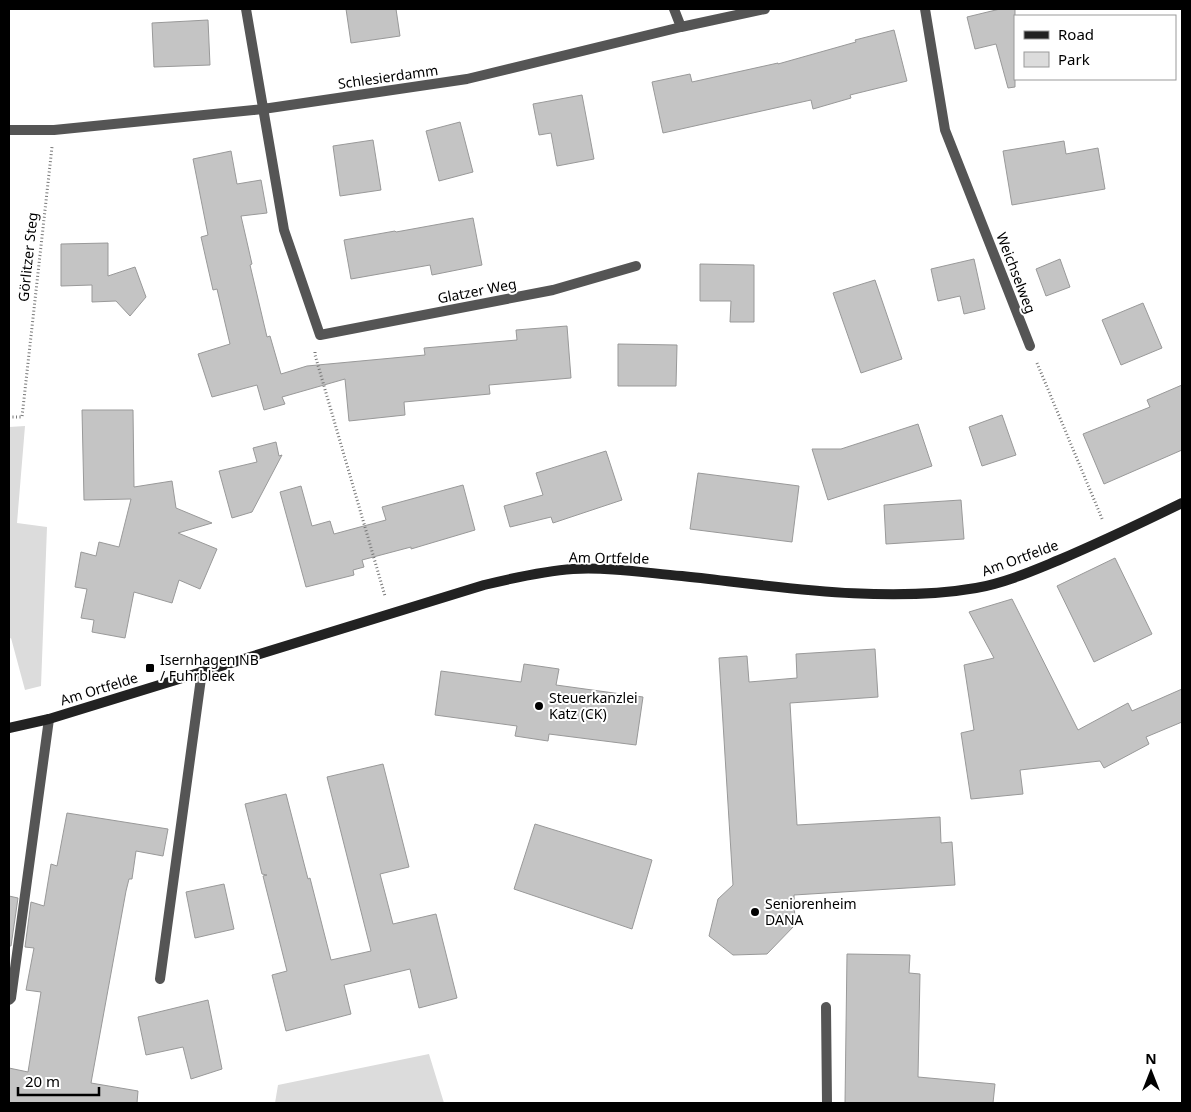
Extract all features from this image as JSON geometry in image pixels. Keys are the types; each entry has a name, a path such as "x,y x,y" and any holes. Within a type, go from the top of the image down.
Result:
{"main road":[{"name":"Am Ortfelde","path":"9,728 49,719 484,585 526,576 573,569 624,570 835,592 900,594 942,592 977,588 1029,572 1111,538 1182,503"}],"street":[{"path":"246,9 284,230 320,335"},
{"path":"674,9 681,27"},
{"name":"Schlesierdamm","path":"9,130 54,130 263,109 467,79 681,27 765,9"},
{"name":"Weichselweg","path":"925,9 945,130 1030,346"},
{"name":"Glatzer Weg","path":"320,335 553,290 636,266"},
{"path":"160,979 202,671"},
{"path":"9,1000 11,998 49,719"},
{"path":"826,1007 827,1103"}],"path":[{"name":"Görlitzer Steg","path":"9,417 22,417 54,130"},
{"path":"320,335 315,355 390,613"},
{"path":"1030,346 1111,538"}],"green space":[{"path":"25,426 17,523 47,527 41,686 25,690 11,638 9,639 9,427"},
{"path":"429,1054 444,1103 275,1103 278,1085"}],"building":[{"path":"346,9 396,9 400,36 351,43"},
{"path":"1000,9 1015,9 1015,87 1008,88 996,44 975,49 967,17"},
{"path":"208,20 210,65 154,67 152,23"},
{"path":"894,30 907,81 850,95 851,98 813,109 811,100 663,133 652,82 690,74 692,82 778,64"},
{"path":"582,95 594,159 557,166 551,133 539,135 533,104"},
{"path":"460,122 473,172 439,181 426,131"},
{"path":"373,140 381,190 340,196 333,146"},
{"path":"1064,141 1066,154 1098,148 1105,189 1012,205 1003,151"},
{"path":"231,151 237,184 261,180 267,213 241,216 267,337 270,336 281,374 307,366 425,355 424,348 517,340 516,330 567,326 571,378 489,385 490,394 404,402 405,415 349,421 345,379 282,397 285,404 264,410 257,385 212,397 198,354 230,344 217,289 213,290 201,237 208,235 193,159"},
{"path":"473,218 482,265 432,275 430,265 351,279 344,240"},
{"path":"108,243 108,276 135,267 146,297 130,316 116,301 92,302 92,285 61,286 61,244"},
{"path":"974,259 985,309 964,314 960,296 938,301 931,269"},
{"path":"1060,259 1070,287 1046,296 1036,269"},
{"path":"700,264 754,265 754,322 730,322 731,301 700,301"},
{"path":"875,280 902,359 861,373 833,293"},
{"path":"1143,303 1162,348 1121,365 1102,320"},
{"path":"618,344 677,345 676,386 618,386"},
{"path":"1182,385 1182,450 1104,484 1083,434 1150,407 1147,400"},
{"path":"82,410 133,410 134,487 172,481 176,508 212,523 178,533 217,549 200,589 179,580 172,603 134,592 125,638 92,632 94,620 81,618 87,589 75,587 81,552 96,556 99,542 119,547 131,499 84,500"},
{"path":"1002,415 1016,455 982,466 969,427"},
{"path":"918,424 932,466 828,500 812,449 841,449"},
{"path":"276,442 279,456 282,455 252,512 232,518 219,471 257,462 253,448"},
{"path":"606,451 622,500 553,523 551,517 510,527 504,506 543,495 536,473"},
{"path":"698,473 799,486 792,542 690,529"},
{"path":"463,485 475,530 411,549 411,547 362,560 364,567 353,570 354,575 306,587 280,492 301,486 312,526 330,521 334,534 386,520 382,507"},
{"path":"961,500 964,539 886,544 884,505"},
{"path":"1115,558 1152,634 1094,662 1057,586"},
{"path":"1012,599 1078,730 1128,703 1132,711 1182,689 1182,722 1146,737 1149,744 1104,768 1100,761 1020,770 1023,794 971,799 961,733 974,730 964,665 994,658 969,612"},
{"path":"875,649 878,697 790,703 797,825 940,817 941,843 952,842 955,885 794,895 795,925 767,954 733,955 709,936 718,899 733,885 719,658 747,656 749,682 797,678 796,654"},
{"name":"Steuerkanzlei Katz (CK)","path":"524,664 559,669 556,685 643,697 636,745 549,734 548,741 515,736 517,726 435,715 441,671 521,682"},
{"path":"383,764 409,867 380,874 393,924 436,914 457,998 419,1008 410,969 344,985 351,1014 286,1031 272,975 287,971 263,876 267,875 262,874 245,804 286,794 331,960 371,951 327,777"},
{"path":"67,813 168,829 163,856 136,851 132,879 129,879 126,891 91,1083 138,1091 137,1103 9,1103 9,1068 28,1072 41,992 26,990 34,948 25,947 31,902 44,906 51,864 57,866"},
{"path":"535,824 652,860 632,929 514,889"},
{"path":"224,884 234,929 195,938 186,892"},
{"path":"9,896 18,898 11,946 9,946"},
{"path":"847,954 910,955 909,973 920,974 918,1077 995,1084 993,1103 845,1103"},
{"path":"208,1000 222,1069 191,1079 183,1047 146,1055 138,1017"}],"place":[{"name":"Isernhagen NB / Fuhrbleek","path":"150,668"},
{"name":"Steuerkanzlei Katz (CK)","path":"539,706"},
{"name":"Seniorenheim DANA","path":"755,912"}]}
